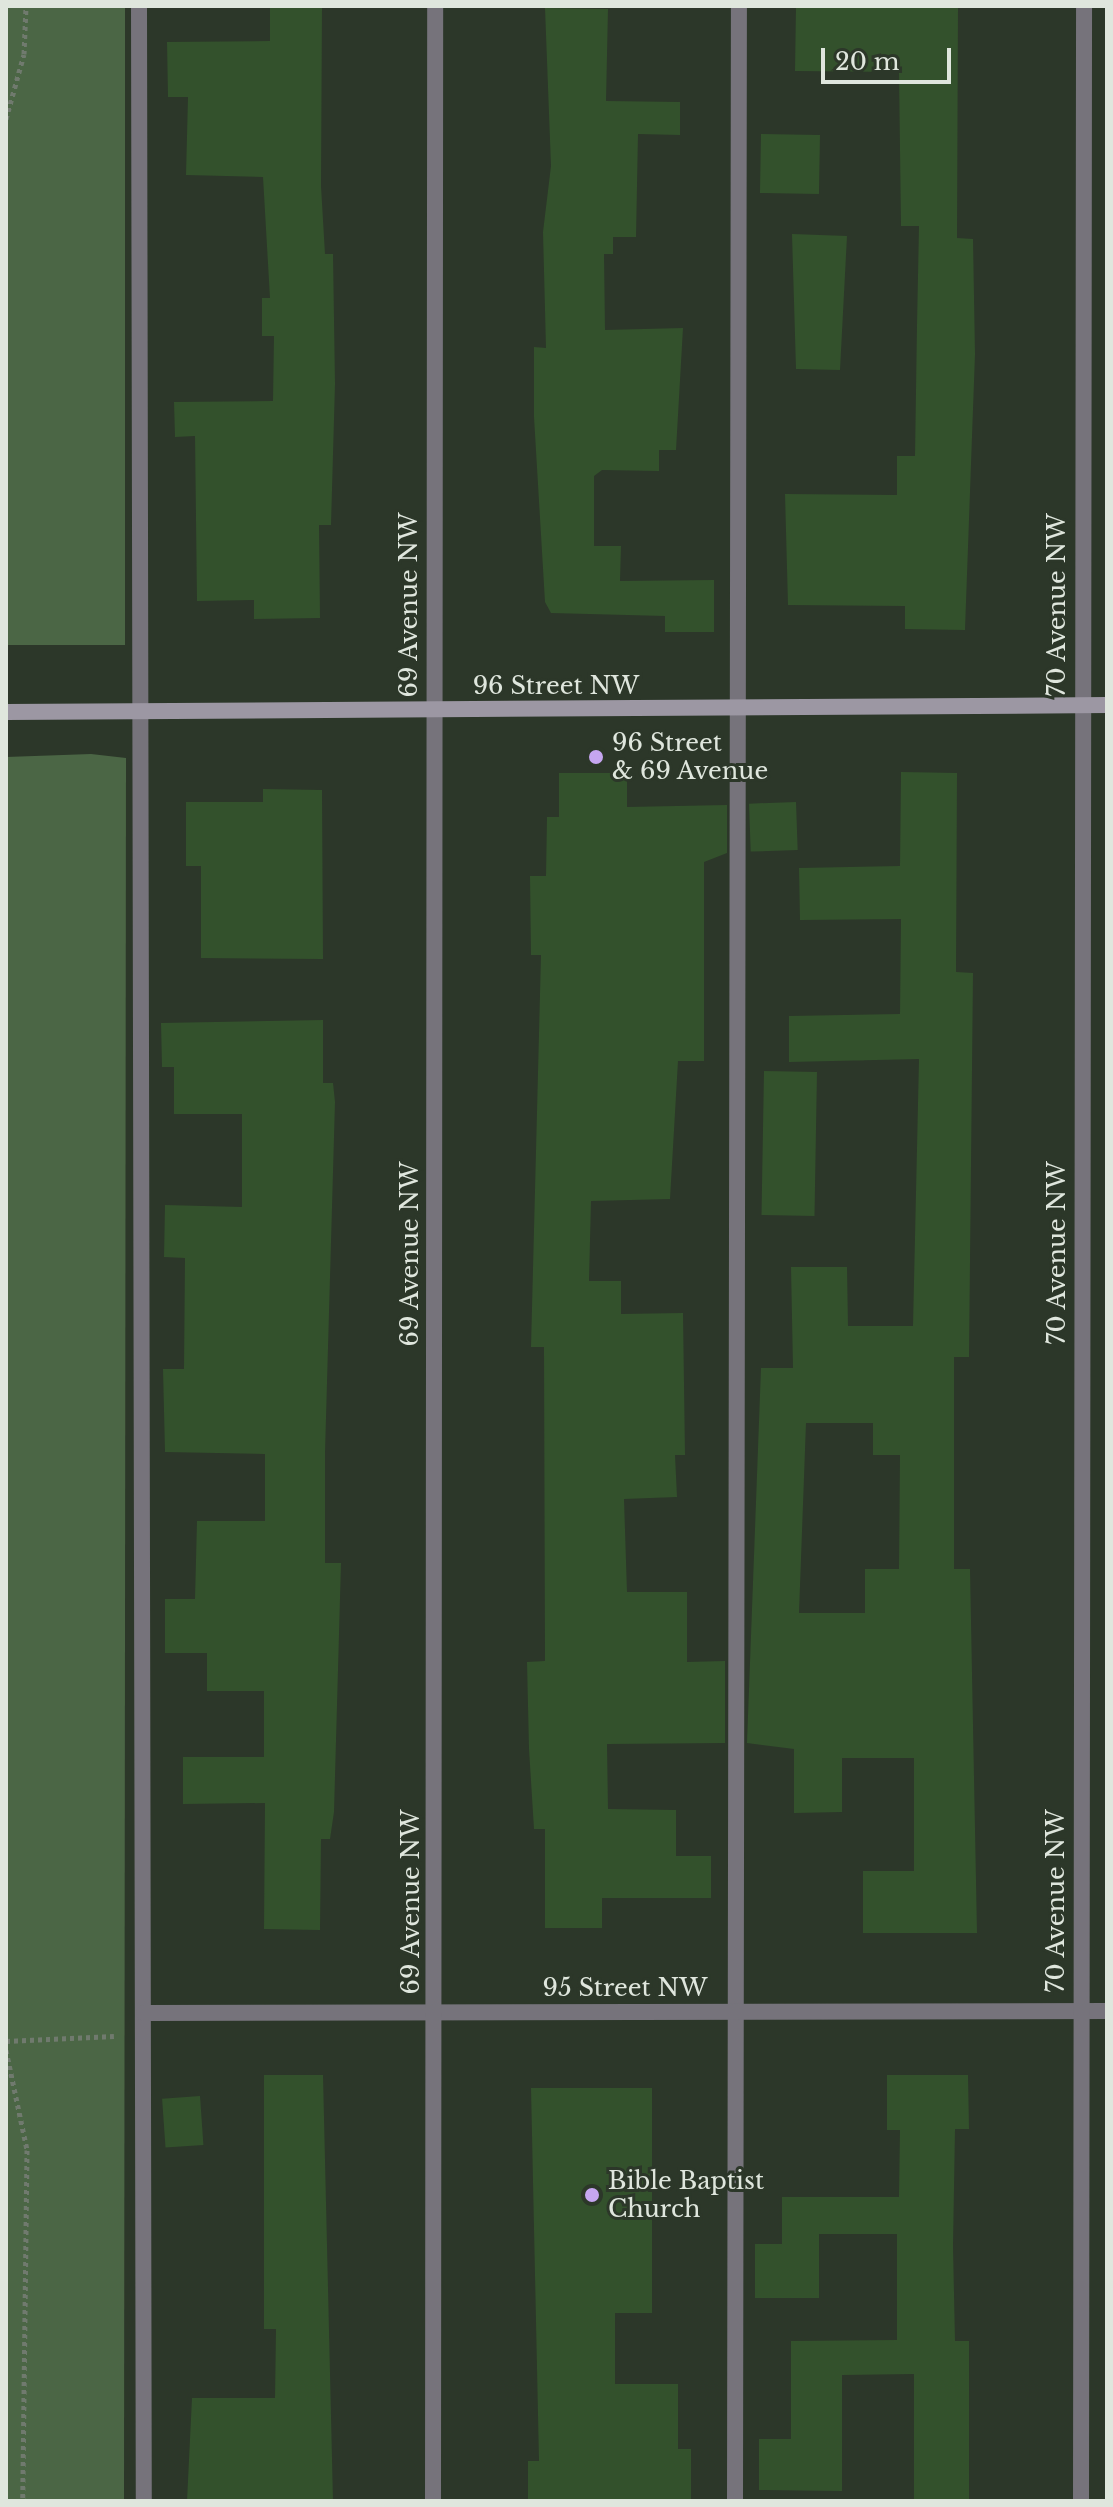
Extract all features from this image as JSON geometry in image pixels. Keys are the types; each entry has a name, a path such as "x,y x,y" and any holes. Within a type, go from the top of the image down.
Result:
{"street":[{"path":"139,6 144,2501"},
{"name":"69 Avenue NW","path":"433,2501 432,710 435,6"},
{"path":"735,2501 739,6"},
{"name":"70 Avenue NW","path":"1081,2501 1084,6"},
{"name":"96 Street NW","path":"6,712 1107,705"},
{"name":"95 Street NW","path":"144,2013 1107,2011"}],"path":[{"path":"6,119 24,54 26,6"},
{"path":"6,2041 131,2035"},
{"path":"6,2050 27,2150 23,2501"}],"green space":[{"path":"6,6 125,6 125,645 6,645"},
{"path":"91,754 126,758 124,2501 6,2501 6,757"}],"building":[{"path":"270,6 322,6 321,186 325,254 333,254 335,384 331,525 319,525 320,618 254,619 254,600 197,601 195,436 175,437 174,402 273,401 274,336 262,336 262,298 270,298 263,177 186,175 188,97 168,97 167,42 270,41"},
{"path":"796,6 958,6 957,238 973,239 975,354 965,630 905,629 905,606 788,605 785,494 897,495 897,456 915,456 919,226 901,226 899,72 795,71"},
{"path":"545,8 608,9 606,101 680,102 680,135 638,134 636,237 613,237 613,254 604,254 605,330 683,328 676,450 659,450 659,471 602,470 594,476 594,546 621,546 620,581 714,580 714,632 665,632 665,616 551,613 545,602 534,417 534,347 546,348 543,232 551,166"},
{"path":"761,134 820,135 819,194 760,193"},
{"path":"792,234 847,236 840,370 796,369"},
{"path":"901,772 957,773 956,972 973,973 969,1357 954,1357 954,1569 970,1569 977,1933 863,1933 863,1871 914,1871 914,1758 842,1758 842,1812 794,1813 794,1749 747,1743 761,1368 793,1368 791,1267 847,1267 848,1326 913,1326 919,1059 789,1062 789,1016 900,1014 901,919 800,920 799,868 900,866","holes":["806,1423 873,1423 873,1455 900,1455 899,1569 865,1569 865,1613 799,1613"]},
{"path":"559,773 627,773 627,807 727,805 727,853 704,862 704,1061 678,1061 670,1199 591,1201 589,1281 621,1281 621,1314 683,1313 685,1455 675,1455 677,1497 624,1499 627,1592 687,1592 687,1662 725,1661 725,1743 607,1744 608,1809 676,1810 676,1856 711,1856 711,1898 602,1898 602,1928 545,1928 545,1829 534,1829 529,1749 527,1662 545,1661 544,1347 531,1347 541,955 531,955 530,876 546,876 547,817 559,817"},
{"path":"263,789 322,790 323,959 201,958 201,866 186,866 186,802 263,802"},
{"path":"796,802 798,850 751,852 749,804"},
{"path":"323,1020 323,1083 333,1083 335,1102 325,1453 325,1563 341,1563 334,1812 330,1839 321,1839 320,1930 264,1929 265,1803 183,1804 183,1757 264,1757 264,1691 207,1691 207,1653 165,1653 165,1599 195,1599 197,1521 265,1521 265,1454 165,1452 163,1369 184,1369 185,1258 164,1257 165,1205 242,1207 242,1114 174,1114 174,1067 162,1067 161,1023"},
{"path":"764,1071 817,1072 814,1216 761,1215"},
{"path":"264,2075 323,2075 333,2501 187,2501 192,2398 275,2398 276,2329 264,2329"},
{"path":"887,2075 968,2075 969,2129 955,2129 953,2246 955,2341 969,2341 969,2501 914,2501 914,2374 842,2375 842,2491 759,2490 759,2439 791,2439 791,2341 897,2340 897,2234 819,2234 819,2298 755,2298 755,2244 782,2244 782,2197 899,2197 900,2130 887,2130"},
{"path":"531,2088 652,2088 652,2313 615,2313 615,2384 678,2384 678,2449 691,2449 691,2501 528,2501 528,2461 539,2461"},
{"path":"200,2096 203,2145 166,2148 162,2099"}],"place":[{"name":"96 Street & 69 Avenue","path":"596,757"},
{"name":"Bible Baptist Church","path":"592,2195"}]}
